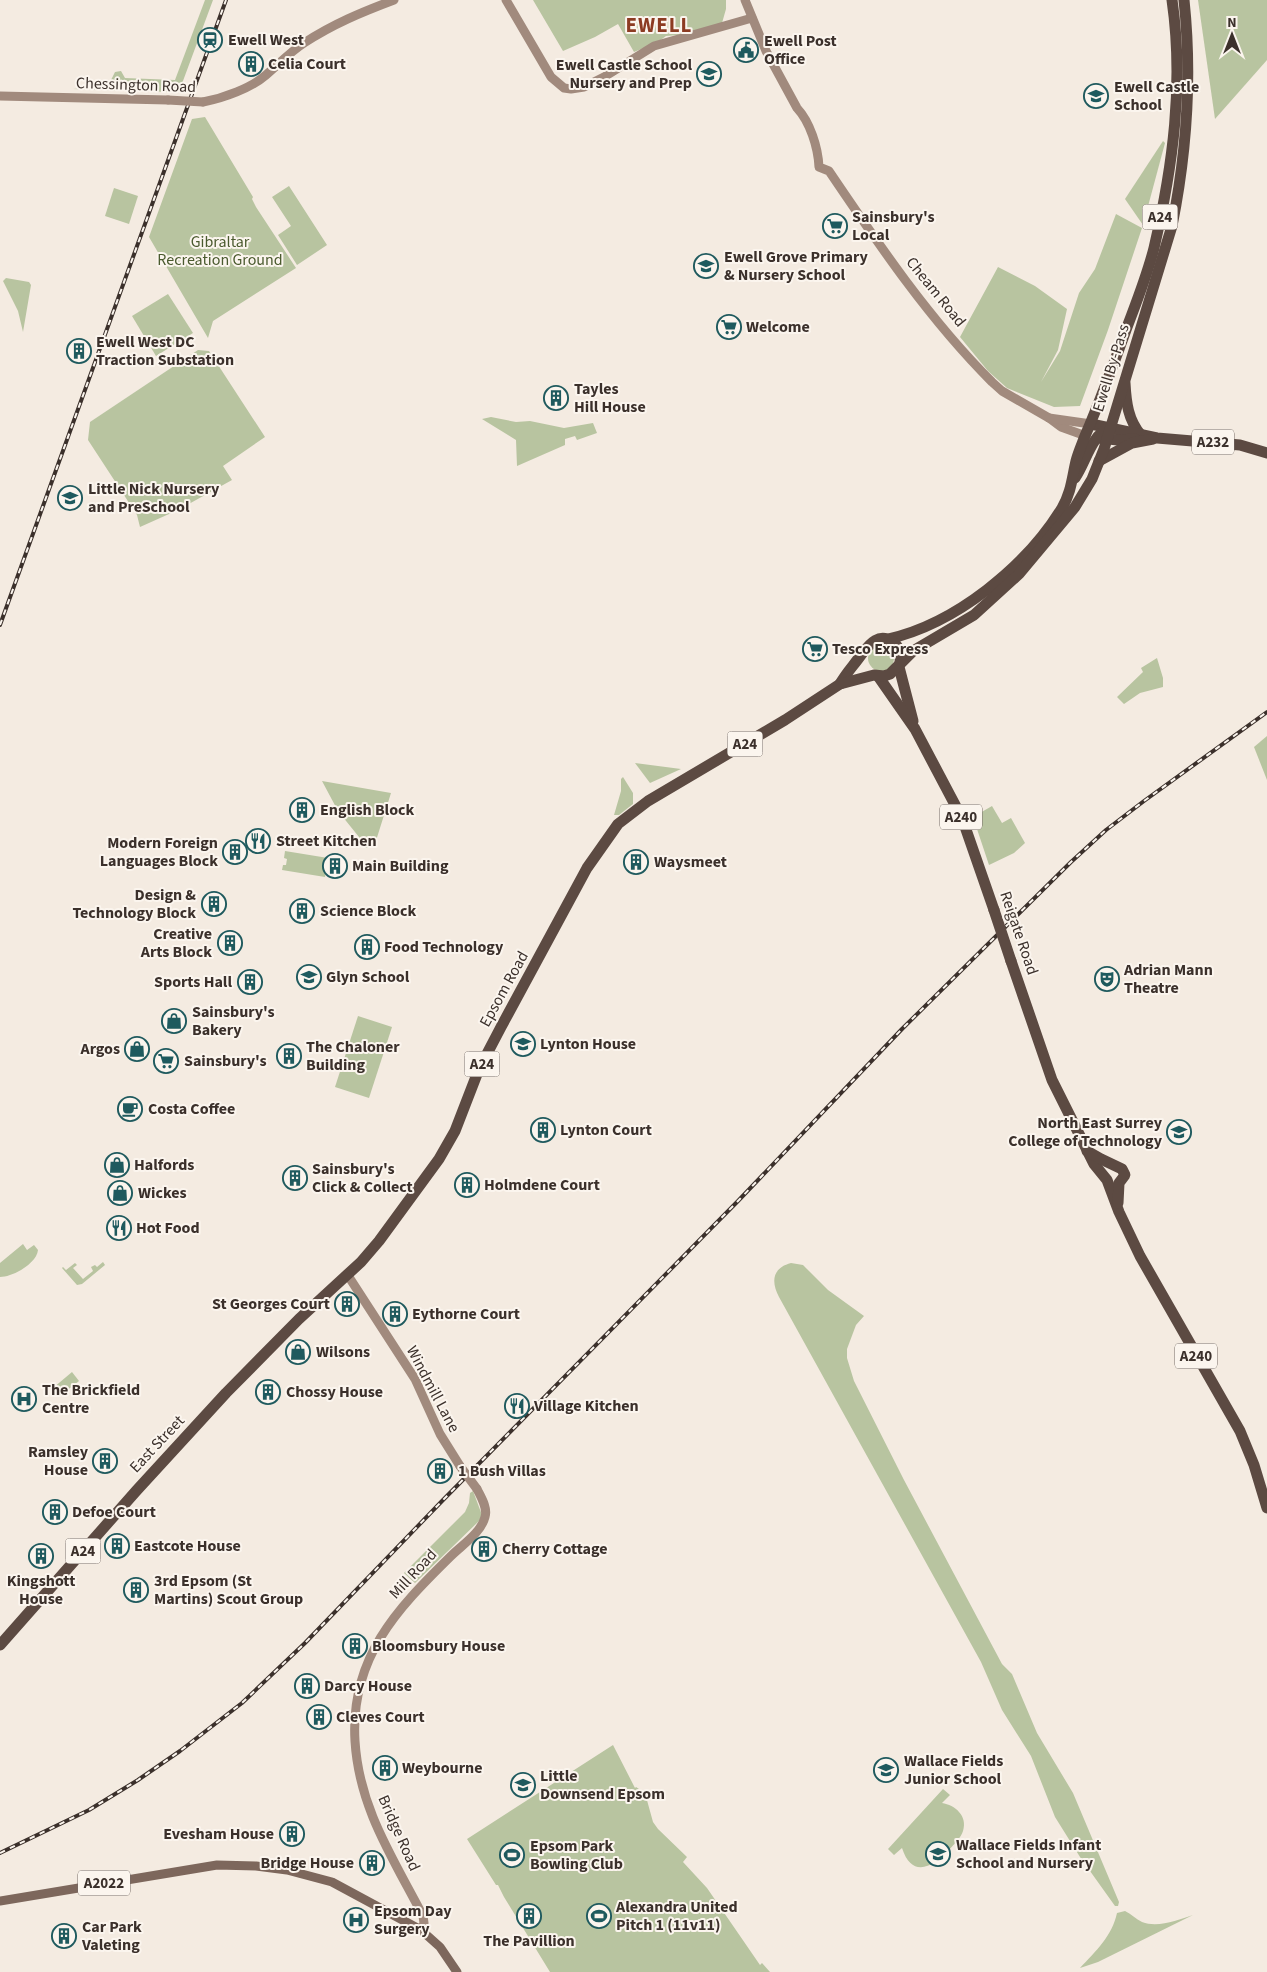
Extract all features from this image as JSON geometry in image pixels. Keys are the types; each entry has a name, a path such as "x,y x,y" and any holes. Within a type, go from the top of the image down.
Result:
{"highway":[{"name":"Ewell By-Pass","path":"648,801 786,720 840,684 876,675 890,674 923,644 974,615 1019,574 1076,507 1092,479 1099,462 1096,438 1091,424 1135,307 1151,258 1166,187 1173,145 1178,95 1172,0"},
{"name":"Ewell By-Pass","path":"840,684 869,643 877,639 888,640 917,631 943,620 974,599 1014,566 1056,516 1084,465 1096,438 1110,427 1162,261 1172,226 1179,189 1185,143 1188,90 1184,0"},
{"path":"1099,462 1148,437 1134,425 1130,416 1126,398 1125,376"},
{"name":"A232","path":"1091,424 1148,437"},
{"name":"A232","path":"1096,438 1118,440 1148,437 1227,443 1255,448 1267,453"},
{"path":"888,640 896,645 899,650 901,657 900,665"},
{"path":"863,654 866,668 876,675"},
{"name":"Reigate Road","path":"900,665 915,729"},
{"name":"Reigate Road","path":"876,675 915,729 962,818 1052,1080 1094,1164 1106,1179 1148,1271 1240,1431 1254,1465 1267,1508"},
{"name":"Epsom Road","path":"347,1274 380,1241 439,1159 454,1132 480,1069 587,868 618,824 648,801"},
{"path":"1087,1150 1114,1165"},
{"path":"1114,1165 1108,1168 1106,1179 1113,1184 1119,1183"},
{"name":"Reigate Road","path":"1114,1165 1120,1166 1124,1172 1124,1178 1119,1183 1118,1207"},
{"name":"East Street","path":"0,1645 226,1393 299,1319 347,1274"}],"main road":[{"name":"Chessington Road","path":"0,96 203,102 236,92 258,80 291,52 325,30 358,13 394,0"},
{"path":"506,0 551,78 564,88 571,89 584,87 604,77 654,46 752,18 745,0"},
{"name":"Cheam Road","path":"752,18 766,51 797,108 802,113 818,155 819,167 829,171 894,267 981,371 1002,390 1061,427 1096,438"},
{"path":"1049,418 1091,424"},
{"name":"Windmill Lane","path":"347,1274 415,1379 440,1434 477,1489 484,1504 485,1519"},
{"name":"Mill Road","path":"370,1656 384,1630 404,1605 426,1580 480,1528 485,1519"},
{"name":"Bridge Road","path":"370,1656 358,1700 355,1729 357,1753 367,1800 375,1823 391,1858 423,1916 424,1923 421,1930"},
{"name":"A2022","path":"0,1901 208,1866 262,1866 319,1877 353,1892 421,1930 440,1947 457,1972"}],"green space":[{"path":"205,0 213,0 180,89 172,92 73,89 108,86 115,72 121,71 125,78 175,80"},
{"path":"533,0 726,0 726,9 722,23 678,35 666,36 658,42 634,52 618,24 595,37 563,51"},
{"path":"1198,0 1267,0 1267,60 1215,119"},
{"name":"Gibraltar Recreation Ground","path":"205,117 253,197 252,199 256,207 296,268 213,321 208,338 149,237 192,119"},
{"path":"1163,141 1165,143 1143,225 1125,199"},
{"path":"289,186 327,245 297,265 278,235 291,226 272,197"},
{"path":"114,188 138,196 129,224 105,216"},
{"path":"1116,214 1142,228 1080,406 1054,407 1007,388 988,371 960,337 998,267 1035,286 1067,309 1058,350 1041,382 1060,351 1079,293 1095,269"},
{"path":"6,278 29,282 31,285 23,332 18,311 3,281"},
{"path":"168,294 193,333 156,356 132,316"},
{"path":"198,350 209,351 265,437 223,466 232,480 178,510 140,527 137,515 88,440 90,422"},
{"path":"491,417 516,422 530,421 564,428 593,423 597,433 577,440 575,436 565,439 565,445 517,466 516,440 482,419"},
{"path":"881,645 890,649 894,658 890,667 881,671 872,667 868,658 872,649"},
{"path":"1157,658 1163,678 1163,687 1140,693 1124,704 1117,697 1143,672 1141,668"},
{"path":"1267,736 1267,780 1254,747"},
{"path":"635,763 681,769 650,783"},
{"path":"623,777 633,793 633,804 619,815 614,815 621,791 621,779"},
{"path":"322,781 391,793 374,847 365,848 359,837 338,811"},
{"path":"992,806 1002,823 1011,818 1025,843 1014,853 989,865 973,817"},
{"path":"285,851 328,858 324,870 326,870 325,877 282,870 283,865 286,865 287,859 284,858"},
{"path":"358,1016 392,1027 369,1098 335,1087"},
{"path":"23,1244 27,1250 34,1245 38,1250 37,1255 24,1268 11,1275 0,1277 0,1263"},
{"path":"103,1262 105,1265 82,1284 77,1285 62,1268 66,1270 75,1263 77,1265 73,1268 83,1279 93,1271 91,1267 95,1265 97,1267"},
{"path":"791,1263 803,1265 828,1290 864,1316 856,1325 847,1349 847,1358 854,1381 904,1480 1002,1664 1012,1674 1037,1733 1073,1793 1119,1902 1118,1906 1115,1906 1080,1857 1055,1817 1031,1756 1002,1710 981,1662 779,1297 774,1281 775,1276 780,1268"},
{"path":"72,1372 79,1381 60,1396 53,1388"},
{"path":"473,1491 482,1515 479,1521 415,1583 404,1573 465,1512 469,1503 470,1493"},
{"path":"613,1745 635,1788 645,1793 653,1822 687,1857 683,1862 707,1888 760,1965 762,1963 770,1972 550,1972 498,1885 496,1885 467,1839"},
{"path":"943,1789 950,1795 942,1803 956,1809 962,1816 964,1821 963,1831 959,1839 943,1856 930,1865 917,1867 906,1858 902,1848 894,1855 888,1849"},
{"path":"1125,1911 1148,1924 1168,1923 1193,1915 1098,1962 1080,1968 1107,1936 1117,1913"}],"railway":[{"path":"0,625 226,0"},
{"path":"0,1853 89,1810 138,1780 180,1751 242,1703 305,1643 738,1201 902,1029 1071,862 1106,830 1267,712"}],"place":[{"name":"Ewell West","path":"210,40"},
{"name":"Ewell Post Office","path":"746,50"},
{"name":"Celia Court","path":"251,64"},
{"name":"Ewell Castle School Nursery and Prep","path":"709,74"},
{"name":"Ewell Castle School","path":"1096,96"},
{"name":"Sainsbury's Local","path":"835,226"},
{"name":"Ewell Grove Primary & Nursery School","path":"706,266"},
{"name":"Welcome","path":"729,327"},
{"name":"Ewell West DC Traction Substation","path":"79,351"},
{"name":"Tayles Hill House","path":"556,398"},
{"name":"Little Nick Nursery and PreSchool","path":"70,498"},
{"name":"Tesco Express","path":"815,649"},
{"name":"English Block","path":"302,810"},
{"name":"Street Kitchen","path":"258,841"},
{"name":"Modern Foreign Languages Block","path":"235,852"},
{"name":"Waysmeet","path":"636,862"},
{"name":"Main Building","path":"335,866"},
{"name":"Design & Technology Block","path":"214,904"},
{"name":"Science Block","path":"302,911"},
{"name":"Creative Arts Block","path":"230,943"},
{"name":"Food Technology","path":"367,947"},
{"name":"Glyn School","path":"309,977"},
{"name":"Adrian Mann Theatre","path":"1107,979"},
{"name":"Sports Hall","path":"250,982"},
{"name":"Sainsbury's Bakery","path":"174,1021"},
{"name":"Lynton House","path":"523,1044"},
{"name":"Argos","path":"137,1049"},
{"name":"The Chaloner Building","path":"289,1056"},
{"name":"Sainsbury's","path":"166,1061"},
{"name":"Costa Coffee","path":"130,1109"},
{"name":"Lynton Court","path":"543,1130"},
{"name":"North East Surrey College of Technology","path":"1179,1132"},
{"name":"Halfords","path":"117,1165"},
{"name":"Sainsbury's Click & Collect","path":"295,1178"},
{"name":"Holmdene Court","path":"467,1185"},
{"name":"Wickes","path":"120,1193"},
{"name":"Hot Food","path":"119,1228"},
{"name":"St Georges Court","path":"347,1304"},
{"name":"Eythorne Court","path":"395,1314"},
{"name":"Wilsons","path":"298,1352"},
{"name":"Chossy House","path":"268,1392"},
{"name":"The Brickfield Centre","path":"24,1399"},
{"name":"Village Kitchen","path":"517,1406"},
{"name":"Ramsley House","path":"105,1461"},
{"name":"1 Bush Villas","path":"440,1471"},
{"name":"Defoe Court","path":"55,1512"},
{"name":"Eastcote House","path":"117,1546"},
{"name":"Cherry Cottage","path":"484,1549"},
{"name":"Kingshott House","path":"41,1556"},
{"name":"3rd Epsom (St Martins) Scout Group","path":"136,1590"},
{"name":"Bloomsbury House","path":"355,1646"},
{"name":"Darcy House","path":"307,1686"},
{"name":"Cleves Court","path":"319,1717"},
{"name":"Weybourne","path":"385,1768"},
{"name":"Wallace Fields Junior School","path":"886,1770"},
{"name":"Little Downsend Epsom","path":"523,1785"},
{"name":"Evesham House","path":"292,1834"},
{"name":"Wallace Fields Infant School and Nursery","path":"938,1854"},
{"name":"Epsom Park Bowling Club","path":"512,1855"},
{"name":"Bridge House","path":"372,1863"},
{"name":"The Pavillion","path":"529,1916"},
{"name":"Alexandra United Pitch 1 (11v11)","path":"599,1916"},
{"name":"Epsom Day Surgery","path":"356,1920"},
{"name":"Car Park Valeting","path":"64,1936"}],"district":[{"name":"EWELL","path":"659,25"}]}
